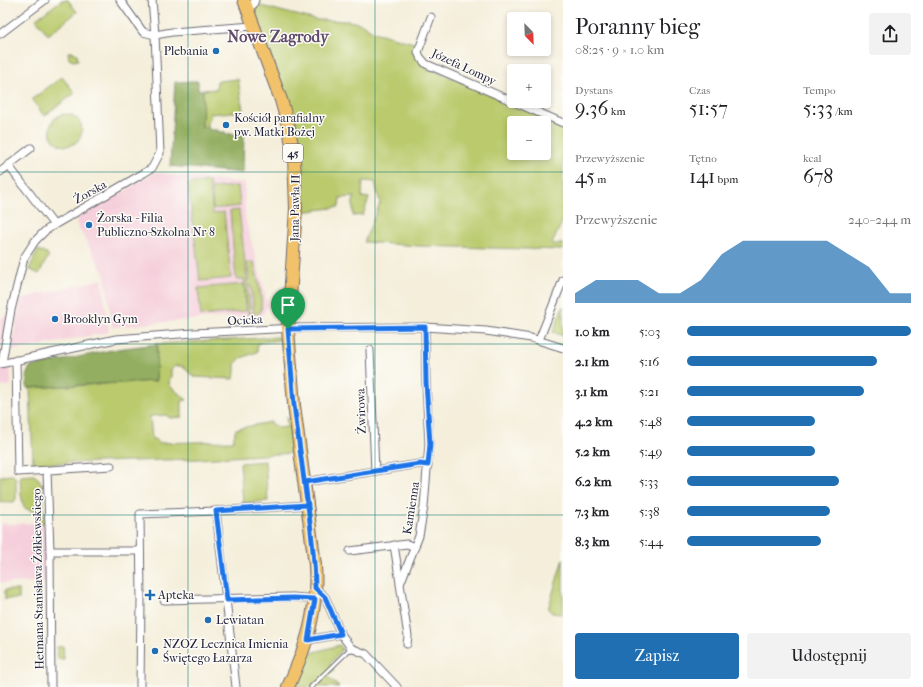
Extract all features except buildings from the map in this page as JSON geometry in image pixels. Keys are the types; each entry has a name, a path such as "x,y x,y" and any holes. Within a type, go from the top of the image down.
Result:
{"main road":[{"name":"Jana Pawła II","path":"249,3 253,26 283,106 294,157 296,208 288,329"},
{"name":"45","path":"288,329 293,389 315,565 315,593 308,640 288,687"}],"street":[{"path":"0,34 45,0"},
{"path":"120,0 144,32 155,35 172,32 253,26"},
{"name":"Żorska","path":"1,364 11,310 24,258 35,240 54,225 138,178 152,168 158,159 161,146 152,0"},
{"name":"Józefa Lompy","path":"431,17 418,52 426,64 563,123"},
{"path":"0,172 31,148"},
{"path":"8,166 54,225"},
{"path":"539,340 563,280"},
{"name":"Ocicka","path":"1,364 116,339 193,333 288,329 425,327 501,332 539,340 563,348"},
{"name":"Kamienna","path":"400,584 419,536 424,507 430,444 426,382 425,327"},
{"name":"Żwirowa","path":"370,350 375,471"},
{"name":"Hetmana Stanisława Żółkiewskiego","path":"16,360 18,472 111,466"},
{"path":"305,482 420,464 428,465"},
{"name":"Hetmana Stanisława Żółkiewskiego","path":"47,471 50,551 50,687"},
{"path":"140,687 140,514 308,505"},
{"path":"216,511 236,687"},
{"name":"Kamienna","path":"350,551 407,544 414,547"},
{"name":"Kamienna","path":"394,545 408,636 407,644"},
{"path":"50,551 140,550"},
{"path":"164,600 293,598 315,593 325,597 341,634 352,648 366,654 397,687"},
{"path":"308,640 341,634"}],"lane":[{"path":"311,687 352,648"}],"shaded area":[{"path":"156,172 245,183 245,217 268,305 263,315 112,327 105,275 76,223 80,215"},
{"path":"102,279 109,332 11,350 21,299"},
{"path":"9,314 0,354 0,319"},
{"path":"10,367 11,385 0,387 0,369"},
{"path":"44,523 46,582 0,583 0,524"}],"green space":[{"path":"62,0 68,0 77,12 48,35 36,19"},
{"path":"257,5 316,20 349,21 362,24 374,32 417,44 417,56 419,61 424,66 507,102 507,108 521,108 540,116 507,116 507,160 551,160 551,121 563,126 563,220 552,244 563,244 563,250 419,246 364,242 380,203 375,182 363,181 362,197 369,198 363,215 353,216 353,201 355,197 340,198 339,207 302,212 302,184 299,147 294,122 279,76 255,16"},
{"path":"68,52 77,54 78,60 73,61 69,59"},
{"path":"62,77 75,93 44,116 32,99"},
{"path":"238,79 243,111 210,114 207,127 202,128 203,90 216,89 217,81"},
{"path":"198,81 198,90 203,90 202,128 207,127 211,130 218,130 218,132 225,132 226,134 244,134 243,173 170,166 175,82"},
{"path":"63,114 69,114 79,121 82,130 81,136 75,143 69,146 63,146 53,139 50,133 50,127 57,117"},
{"path":"209,181 213,214 224,212 231,278 200,281 188,184"},
{"path":"238,186 240,206 213,209 212,188"},
{"path":"239,210 251,314 248,315 244,279 236,279 230,211"},
{"path":"38,250 49,255 39,274 29,269"},
{"path":"254,262 260,288 261,308 260,313 254,314 247,263"},
{"path":"244,284 246,311 201,316 198,288"},
{"path":"563,306 563,336 553,332"},
{"path":"279,337 280,340 258,343 257,352 241,358 235,364 234,379 194,377 182,366 175,366 171,370 169,382 171,387 187,400 182,401 182,417 170,418 166,415 150,416 152,439 157,440 158,443 233,441 236,429 270,422 278,428 287,427 286,417 290,420 295,453 198,459 33,464 30,388 156,381 157,344"},
{"path":"157,344 156,381 27,388 26,376 30,367 117,349"},
{"path":"265,461 268,501 243,503 240,463"},
{"path":"13,475 16,478 16,499 14,502 0,502 0,476"},
{"path":"34,475 42,484 44,523 39,524 38,513 24,508 21,495 20,476"},
{"path":"563,559 563,608 561,614 552,613 548,609"},
{"path":"5,590 19,590 19,599 5,599"},
{"path":"340,645 342,650 330,664 334,670 327,676 339,687 292,687 304,661 311,653"},
{"path":"63,646 64,659 58,659 57,647"}],"place":[{"name":"Plebania","path":"216,51"},
{"name":"Kościół parafialny pw. Matki Bożej","path":"226,125"},
{"name":"Żorska - Filia Publiczno-Szkolna Nr 8","path":"89,225"},
{"name":"Brooklyn Gym","path":"55,319"},
{"name":"Apteka","path":"150,595"},
{"name":"Lewiatan","path":"208,620"},
{"name":"NZOZ Lecznica Imienia Świętego Łazarza","path":"155,651"}],"district":[{"name":"Nowe Zagrody","path":"278,36"}],"route":[{"path":"288,329 294,405 308,505 216,511 227,600 293,598 315,599 308,640 341,634 328,602 325,597 315,588 315,565 308,505 305,482 420,464 428,465 430,444 426,382 425,327 288,329"}]}
